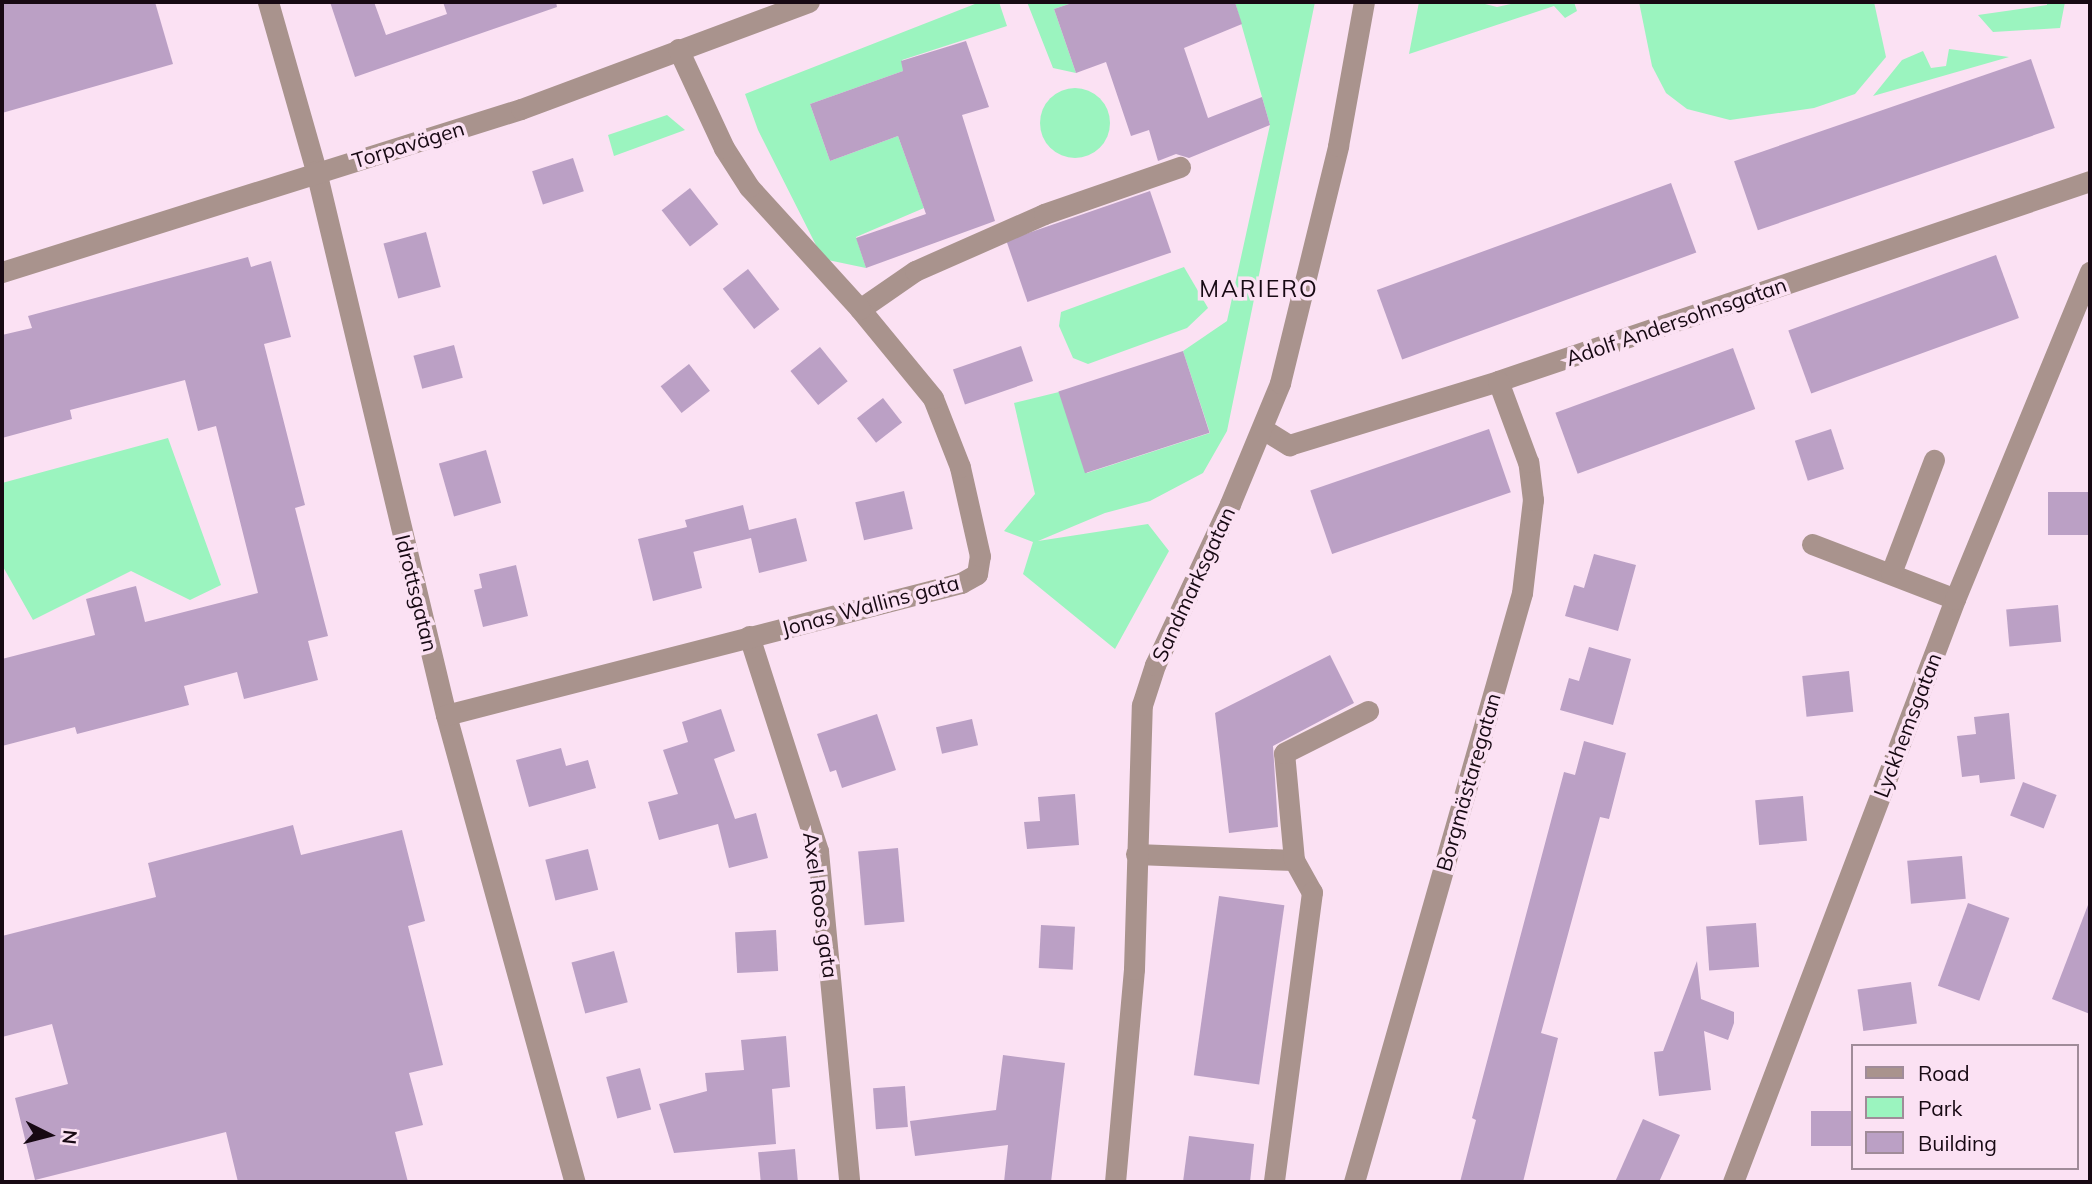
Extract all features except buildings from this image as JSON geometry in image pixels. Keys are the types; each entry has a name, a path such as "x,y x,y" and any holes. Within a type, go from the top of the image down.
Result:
{"street":[{"name":"Idrottsgatan","path":"268,2 316,171 446,715 575,1182"},
{"name":"Torpavägen","path":"2,272 316,171 522,110 678,49 809,2"},
{"name":"Sandmarksgatan","path":"1115,1182 1134,969 1142,705 1155,665 1263,429 1280,383 1338,146 1364,2"},
{"name":"Jonas Wallins gata","path":"446,715 961,583 977,574 980,556 948,430 933,398 860,309 749,187 724,148 678,49"},
{"path":"860,309 915,271 1044,214 1180,167"},
{"name":"Adolf Andersohnsgatan","path":"1263,429 1289,446 1498,381 2090,181"},
{"name":"Lyckhemsgatan","path":"1733,1182 1955,599 2090,272"},
{"name":"Borgmästaregatan","path":"1354,1182 1524,581 1532,535 1528,462 1498,381"},
{"path":"1891,573 1934,460"},
{"path":"1812,544 1955,599"},
{"name":"Axel Roos gata","path":"750,636 818,851 849,1182"},
{"path":"1274,1182 1312,892 1294,860 1284,752 1368,711"},
{"path":"1136,854 1294,860"}],"green space":[{"path":"980,2 999,2 1007,26 902,60 903,71 810,104 830,161 898,136 924,208 856,237 866,268 823,259 758,130 745,94"},
{"path":"1027,2 1075,2 1054,9 1076,73 1053,68"},
{"path":"1235,2 1315,2 1227,431 1203,473 1150,501 1105,513 1038,541 1148,524 1169,551 1115,649 1023,574 1033,542 1004,531 1035,494 1014,403 1059,392 1087,473 1210,433 1183,351 1227,321 1270,125"},
{"path":"1419,2 1477,2 1497,7 1520,2 1574,2 1577,11 1565,18 1554,6 1409,54"},
{"path":"1639,2 1874,2 1886,57 1855,94 1814,108 1730,120 1687,109 1666,93 1652,66"},
{"path":"2047,2 2065,2 2060,28 1993,32 1978,15 2047,5"},
{"path":"1949,49 2009,57 1873,96 1902,60 1923,51 1931,68 1946,66"},
{"path":"1075,88 1100,98 1110,123 1100,148 1075,158 1050,148 1040,123 1050,98"},
{"path":"667,115 685,130 614,156 608,135"},
{"path":"1184,267 1208,308 1187,328 1088,364 1073,358 1059,326 1061,312"},
{"path":"168,438 221,585 190,600 131,571 33,620 2,565 2,483"}],"district":[{"name":"MARIERO","path":"1259,289"}]}
